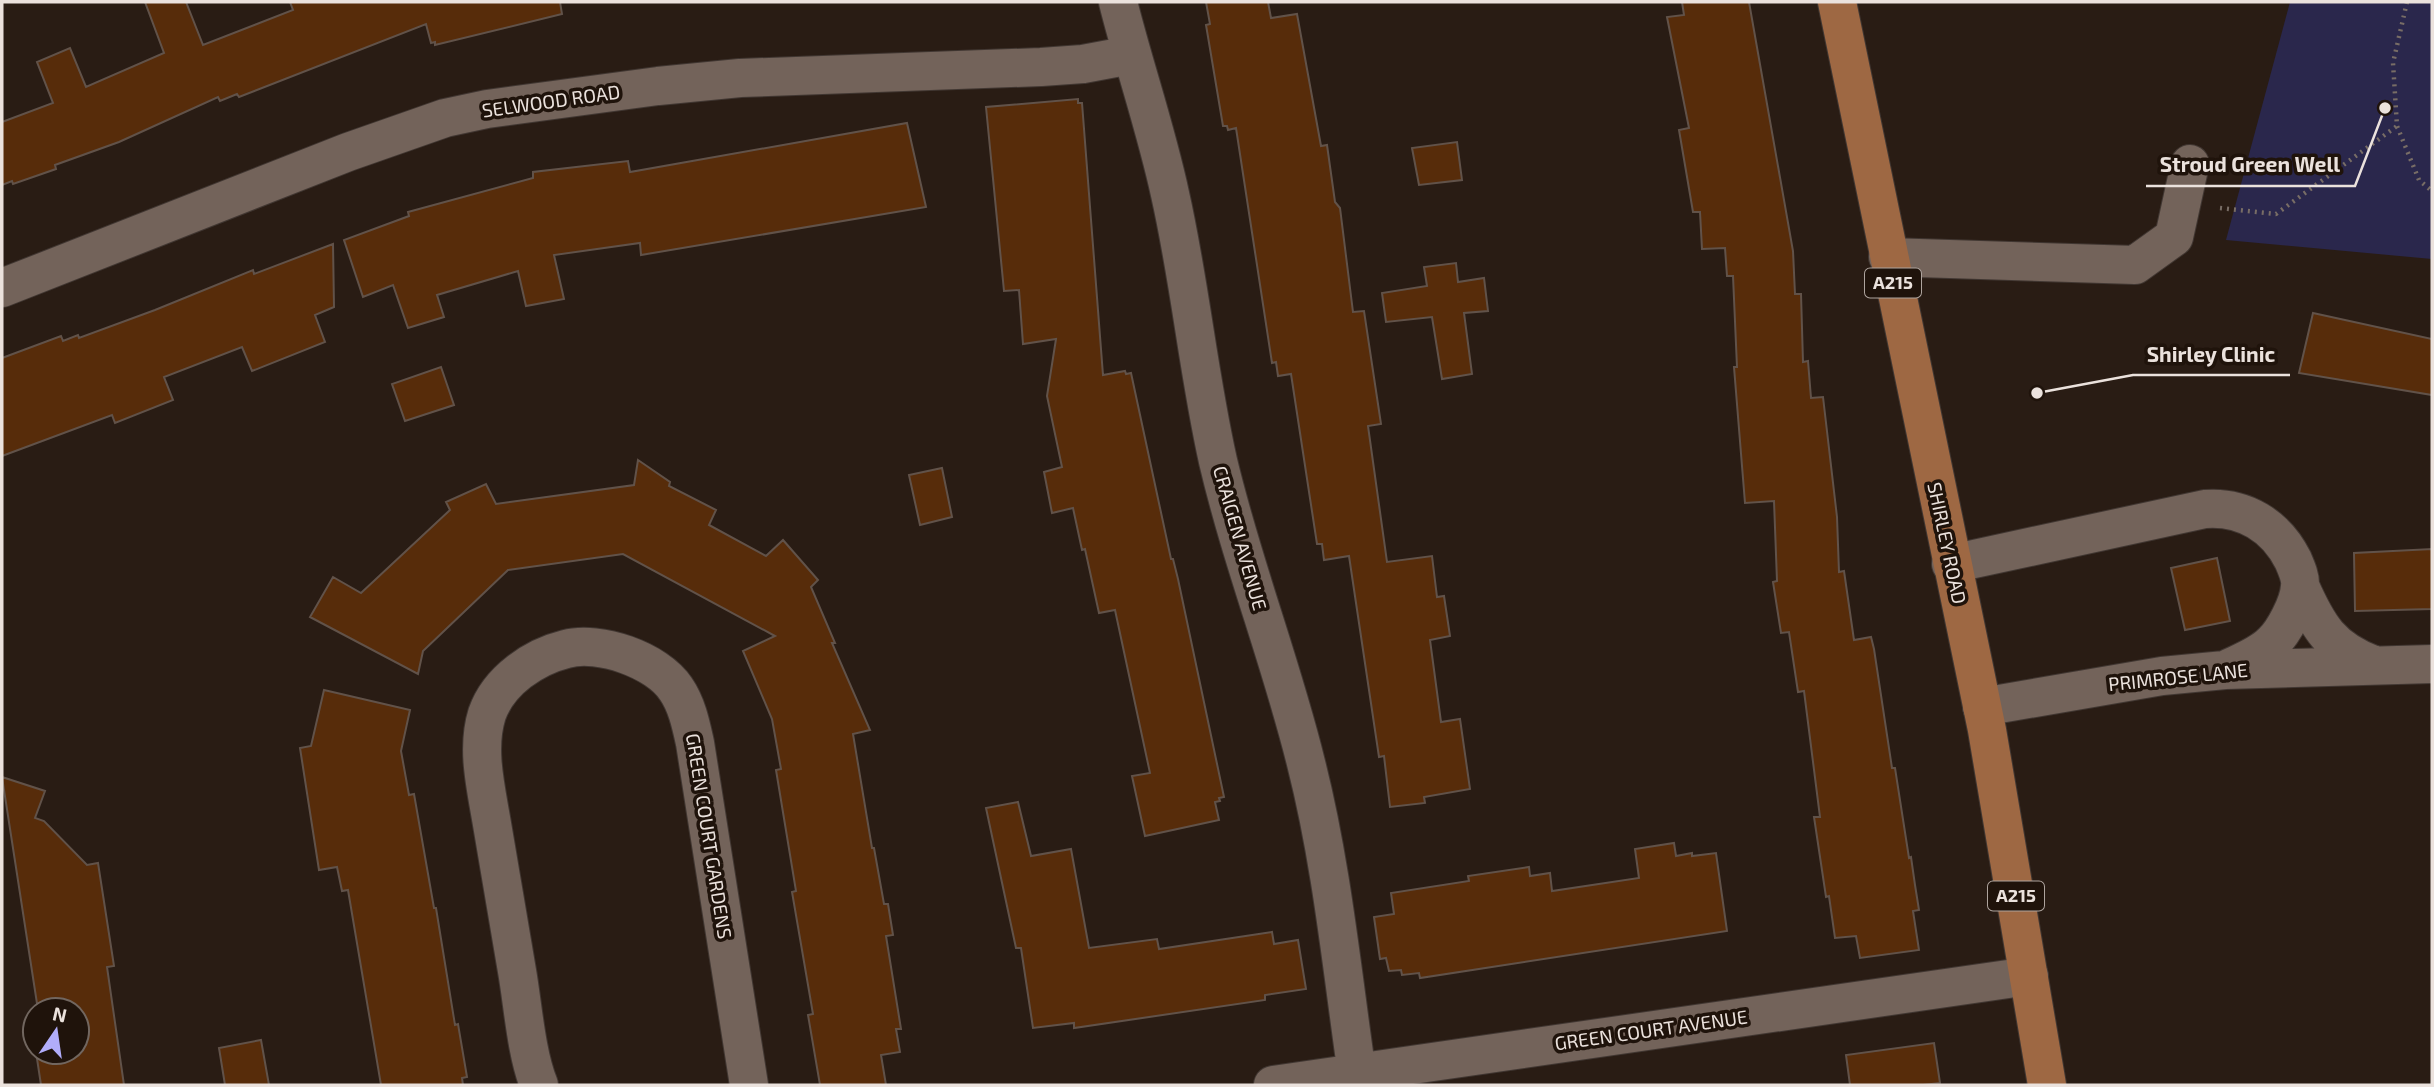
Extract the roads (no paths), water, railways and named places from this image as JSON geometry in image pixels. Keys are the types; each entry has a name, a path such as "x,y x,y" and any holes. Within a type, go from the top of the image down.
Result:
{"main road":[{"name":"SHIRLEY ROAD","path":"1837,2 1982,706 2047,1085"}],"street":[{"name":"CRAIGEN AVENUE","path":"1118,2 1170,190 1210,423 1228,501 1310,777 1323,843 1357,1074"},
{"name":"SELWOOD ROAD","path":"2,288 348,152 445,118 487,109 698,81 781,75 1041,67 1083,64 1131,55"},
{"path":"1888,257 2135,265 2174,237 2190,164"},
{"name":"PRIMROSE LANE","path":"1951,564 2220,508 2251,516 2266,526 2289,552 2312,614 2326,635 2339,648 2376,665"},
{"path":"2225,670 2260,654 2273,642 2289,618 2300,586"},
{"name":"GREEN COURT GARDENS","path":"539,1085 484,776 482,735 488,712 498,694 514,676 534,661 569,648 619,652 642,661 661,673 676,688 686,709 695,743 749,1085"},
{"name":"PRIMROSE LANE","path":"1982,706 2126,681 2225,670 2432,664"},
{"name":"GREEN COURT AVENUE","path":"1273,1085 2029,975"}],"place":[{"name":"Stroud Green Well","path":"2385,108"},
{"name":"Shirley Clinic","path":"2037,393"}]}
